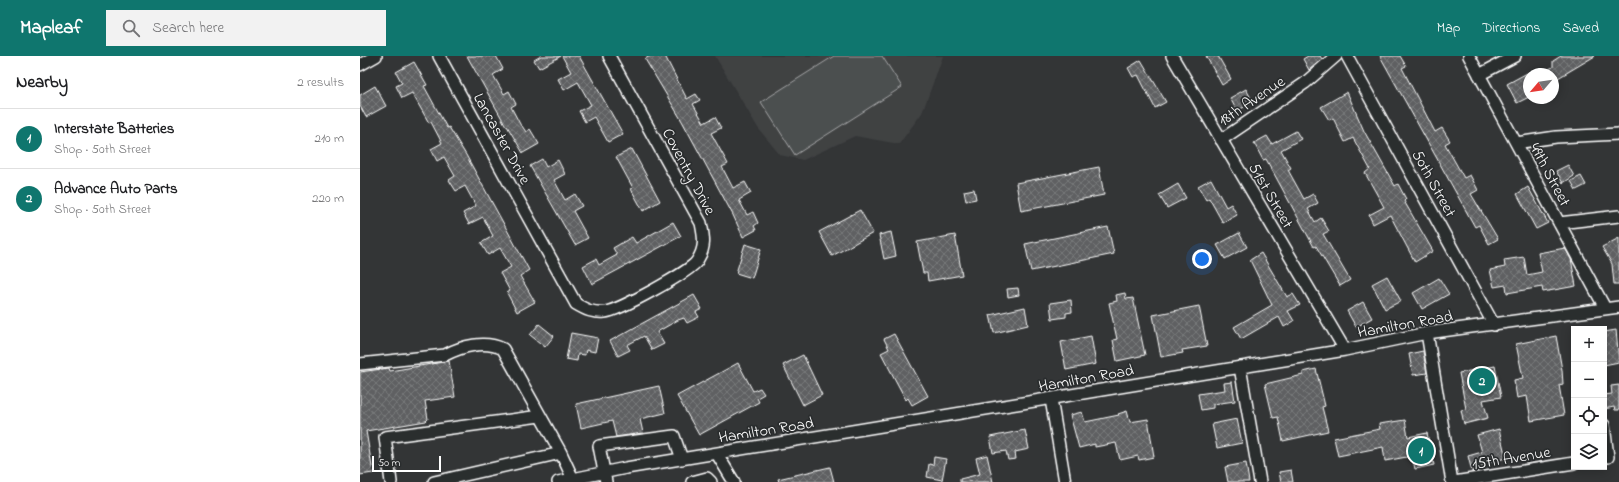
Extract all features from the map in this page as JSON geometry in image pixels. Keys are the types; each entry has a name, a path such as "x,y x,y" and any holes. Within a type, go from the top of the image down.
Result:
{"street":[{"path":"360,65 376,56"},
{"name":"Lancaster Drive","path":"439,56 537,235"},
{"name":"Coventry Drive","path":"537,235 576,304 588,312 606,312 623,307 636,300 697,262 705,244 701,223 609,56"},
{"name":"51st Street","path":"1172,56 1345,350"},
{"name":"18th Avenue","path":"1222,140 1304,83 1336,56"},
{"name":"50th Street","path":"1348,56 1494,325"},
{"name":"49th Street","path":"1469,56 1605,308"},
{"path":"1479,75 1514,56"},
{"path":"1516,143 1556,137 1619,134"},
{"path":"1559,223 1619,216"},
{"name":"Hamilton Road","path":"558,482 605,477 682,459 1345,350 1427,334 1619,307"},
{"path":"1427,334 1453,482"},
{"path":"360,364 445,355 455,350 479,345 495,345 503,349 561,453 579,479"},
{"path":"1240,367 1260,482"},
{"path":"1051,399 1065,482"},
{"path":"391,482 384,437 540,416"},
{"path":"1606,434 1610,457"},
{"path":"605,477 598,446 674,436 682,459"},
{"path":"434,482 561,453"},
{"path":"717,454 734,482"},
{"name":"15th Avenue","path":"1453,482 1571,463"},
{"path":"1526,470 1527,482"},
{"path":"692,482 707,478 711,482"}],"shaded area":[{"path":"715,56 943,56 922,113 899,144 855,136 803,160 780,155 758,128"},
{"path":"834,56 882,56 902,87 795,155 761,102"}],"building":[{"path":"467,56 496,56 503,69 493,75 504,94 509,91 516,104 511,107 521,126 526,132 530,129 539,144 523,153 506,126"},
{"path":"541,56 561,56 539,68 534,60"},
{"path":"562,56 579,56 623,134 608,142 594,117 585,122 579,111 591,105 578,82 564,90 558,79 571,72"},
{"path":"650,56 665,56 687,99 696,94 700,100 693,104 704,123 715,117 721,128 711,133 728,164 722,167 733,188 745,182 751,193 739,200 747,215 753,212 758,223 754,226 756,230 743,237 733,215 682,121 645,59"},
{"path":"1206,56 1218,56 1231,79 1222,85"},
{"path":"1308,56 1320,56 1322,59 1309,70 1303,59"},
{"path":"1380,56 1400,56 1406,66 1402,68 1435,132 1442,128 1450,141 1445,144 1464,178 1470,175 1478,190 1471,194 1498,239 1489,244 1479,225 1475,227"},
{"path":"1561,56 1595,56 1559,77 1559,68 1551,68 1553,67 1553,61"},
{"path":"1141,60 1166,102 1155,108 1138,75 1133,77 1128,68"},
{"path":"414,62 427,85 424,86 447,128 449,127 466,155 529,270 520,276 535,302 517,312 507,293 510,291 500,273 511,267 500,248 488,255 481,243 493,236 483,217 469,224 463,213 476,206 465,186 456,191 449,180 455,176 444,157 437,161 431,149 442,143 431,122 429,123 412,93 402,98 396,86 402,83 396,72"},
{"path":"1523,75 1523,100 1517,103 1507,84"},
{"path":"375,86 386,106 366,117 360,106 360,95"},
{"path":"1246,89 1253,102 1237,111 1230,98"},
{"path":"1347,92 1364,131 1395,186 1398,184 1406,199 1404,201 1433,251 1415,262 1390,215 1373,224 1369,215 1384,207 1365,173 1370,169 1353,138 1345,142 1333,118 1329,120 1321,107"},
{"path":"1296,131 1301,139 1281,150 1291,168 1288,170 1304,199 1313,194 1318,203 1308,209 1315,222 1321,218 1329,231 1323,234 1350,280 1340,286 1316,246 1314,247 1266,159 1263,160 1254,143 1267,136 1272,144"},
{"path":"632,149 660,201 643,211 631,189 633,188 616,157"},
{"path":"542,159 546,167 558,160 565,174 554,180 565,200 575,194 582,206 573,211 588,238 575,245 530,166"},
{"path":"1568,165 1574,176 1563,183 1556,171"},
{"path":"1099,167 1104,195 1021,211 1016,183"},
{"path":"1581,176 1586,185 1576,190 1571,181"},
{"path":"1211,179 1226,207 1231,204 1237,215 1223,223 1209,198 1206,200 1198,186"},
{"path":"1178,184 1186,198 1167,208 1159,195"},
{"path":"1528,187 1548,223 1536,229 1517,194"},
{"path":"974,189 976,199 966,201 964,191"},
{"path":"860,210 873,233 832,256 819,232"},
{"path":"673,222 681,236 592,284 583,266 596,259 599,265 617,255 613,248 632,237 636,243"},
{"path":"1108,227 1114,254 1031,271 1025,244"},
{"path":"891,232 896,256 884,259 879,235"},
{"path":"1239,233 1247,247 1225,259 1217,245"},
{"path":"955,235 962,275 928,281 927,273 923,273 917,242"},
{"path":"1619,238 1619,284 1614,284 1612,264 1602,247"},
{"path":"745,244 761,249 752,278 736,273"},
{"path":"1565,248 1571,259 1576,286 1543,292 1542,287 1507,293 1506,285 1494,287 1490,270 1505,267 1504,260 1524,257 1527,275 1542,272 1538,253"},
{"path":"1261,253 1287,297 1293,294 1300,305 1288,311 1294,321 1284,327 1279,317 1241,339 1234,327 1272,305 1250,260"},
{"path":"1387,276 1401,301 1385,309 1372,284"},
{"path":"1439,278 1449,294 1422,309 1413,293"},
{"path":"1018,288 1019,295 1008,297 1007,289"},
{"path":"1125,293 1126,299 1133,298 1145,355 1117,361 1113,340 1117,339 1109,303 1117,301 1116,295"},
{"path":"694,295 702,309 696,312 699,317 687,323 684,318 678,320 657,332 664,344 652,350 644,336 627,345 630,350 618,356 610,341"},
{"path":"1071,300 1072,312 1066,313 1066,317 1052,319 1050,303"},
{"path":"1363,302 1372,318 1356,327 1347,311"},
{"path":"1199,306 1207,346 1182,350 1183,353 1161,357 1153,315"},
{"path":"1025,307 1028,325 994,333 990,315"},
{"path":"539,324 554,336 545,347 530,335"},
{"path":"1616,330 1619,362 1607,364 1607,362 1607,332"},
{"path":"571,333 598,338 595,352 586,350 585,355 578,354 577,361 566,359"},
{"path":"894,334 928,396 912,405 908,398 906,400 881,353 889,349 884,339"},
{"path":"1091,336 1096,364 1066,370 1061,342"},
{"path":"1556,336 1562,370 1563,384 1559,385 1564,415 1531,421 1527,396 1517,398 1514,380 1523,378 1516,344"},
{"path":"1423,351 1427,373 1413,375 1409,354"},
{"path":"803,355 822,395 803,405 783,365"},
{"path":"449,361 455,397 425,401 428,419 426,421 366,431 373,473 360,475 360,372 389,368 390,371"},
{"path":"738,363 753,391 760,388 764,394 757,398 759,402 699,435 677,396"},
{"path":"1495,366 1501,397 1483,400 1488,418 1464,424 1461,410 1466,409 1459,373"},
{"path":"1316,369 1325,406 1322,407 1328,431 1283,441 1278,417 1273,418 1265,384 1303,375 1303,372"},
{"path":"1232,382 1235,401 1213,404 1213,408 1201,410 1198,394 1225,390 1224,383"},
{"path":"1619,385 1619,410 1615,410 1614,407 1607,408 1607,395 1612,394 1611,386"},
{"path":"659,386 665,413 640,419 643,433 616,437 612,421 581,428 576,404"},
{"path":"1127,411 1130,422 1148,419 1154,457 1139,460 1138,456 1120,460 1116,443 1095,447 1095,444 1079,448 1070,415 1082,412 1085,422 1119,415 1118,414"},
{"path":"1237,419 1242,443 1217,448 1212,424"},
{"path":"1405,420 1408,437 1427,433 1434,465 1415,469 1412,456 1385,461 1383,447 1338,456 1334,438 1380,429 1379,424"},
{"path":"1499,429 1506,458 1483,464 1484,468 1472,472 1468,456 1482,452 1477,435"},
{"path":"1025,430 1029,449 1015,452 1016,459 1008,460 1006,451 993,453 990,437"},
{"path":"987,455 993,482 960,482 960,479 980,474 976,458"},
{"path":"934,457 946,459 942,480 927,477 929,464 933,465"},
{"path":"1246,463 1249,482 1228,482 1225,467"},
{"path":"830,467 834,482 779,482 778,479"},
{"path":"1291,470 1293,482 1281,482 1279,472"}],"place":[{"name":"Advance Auto Parts","path":"1482,381"},
{"name":"Interstate Batteries","path":"1421,451"}]}
